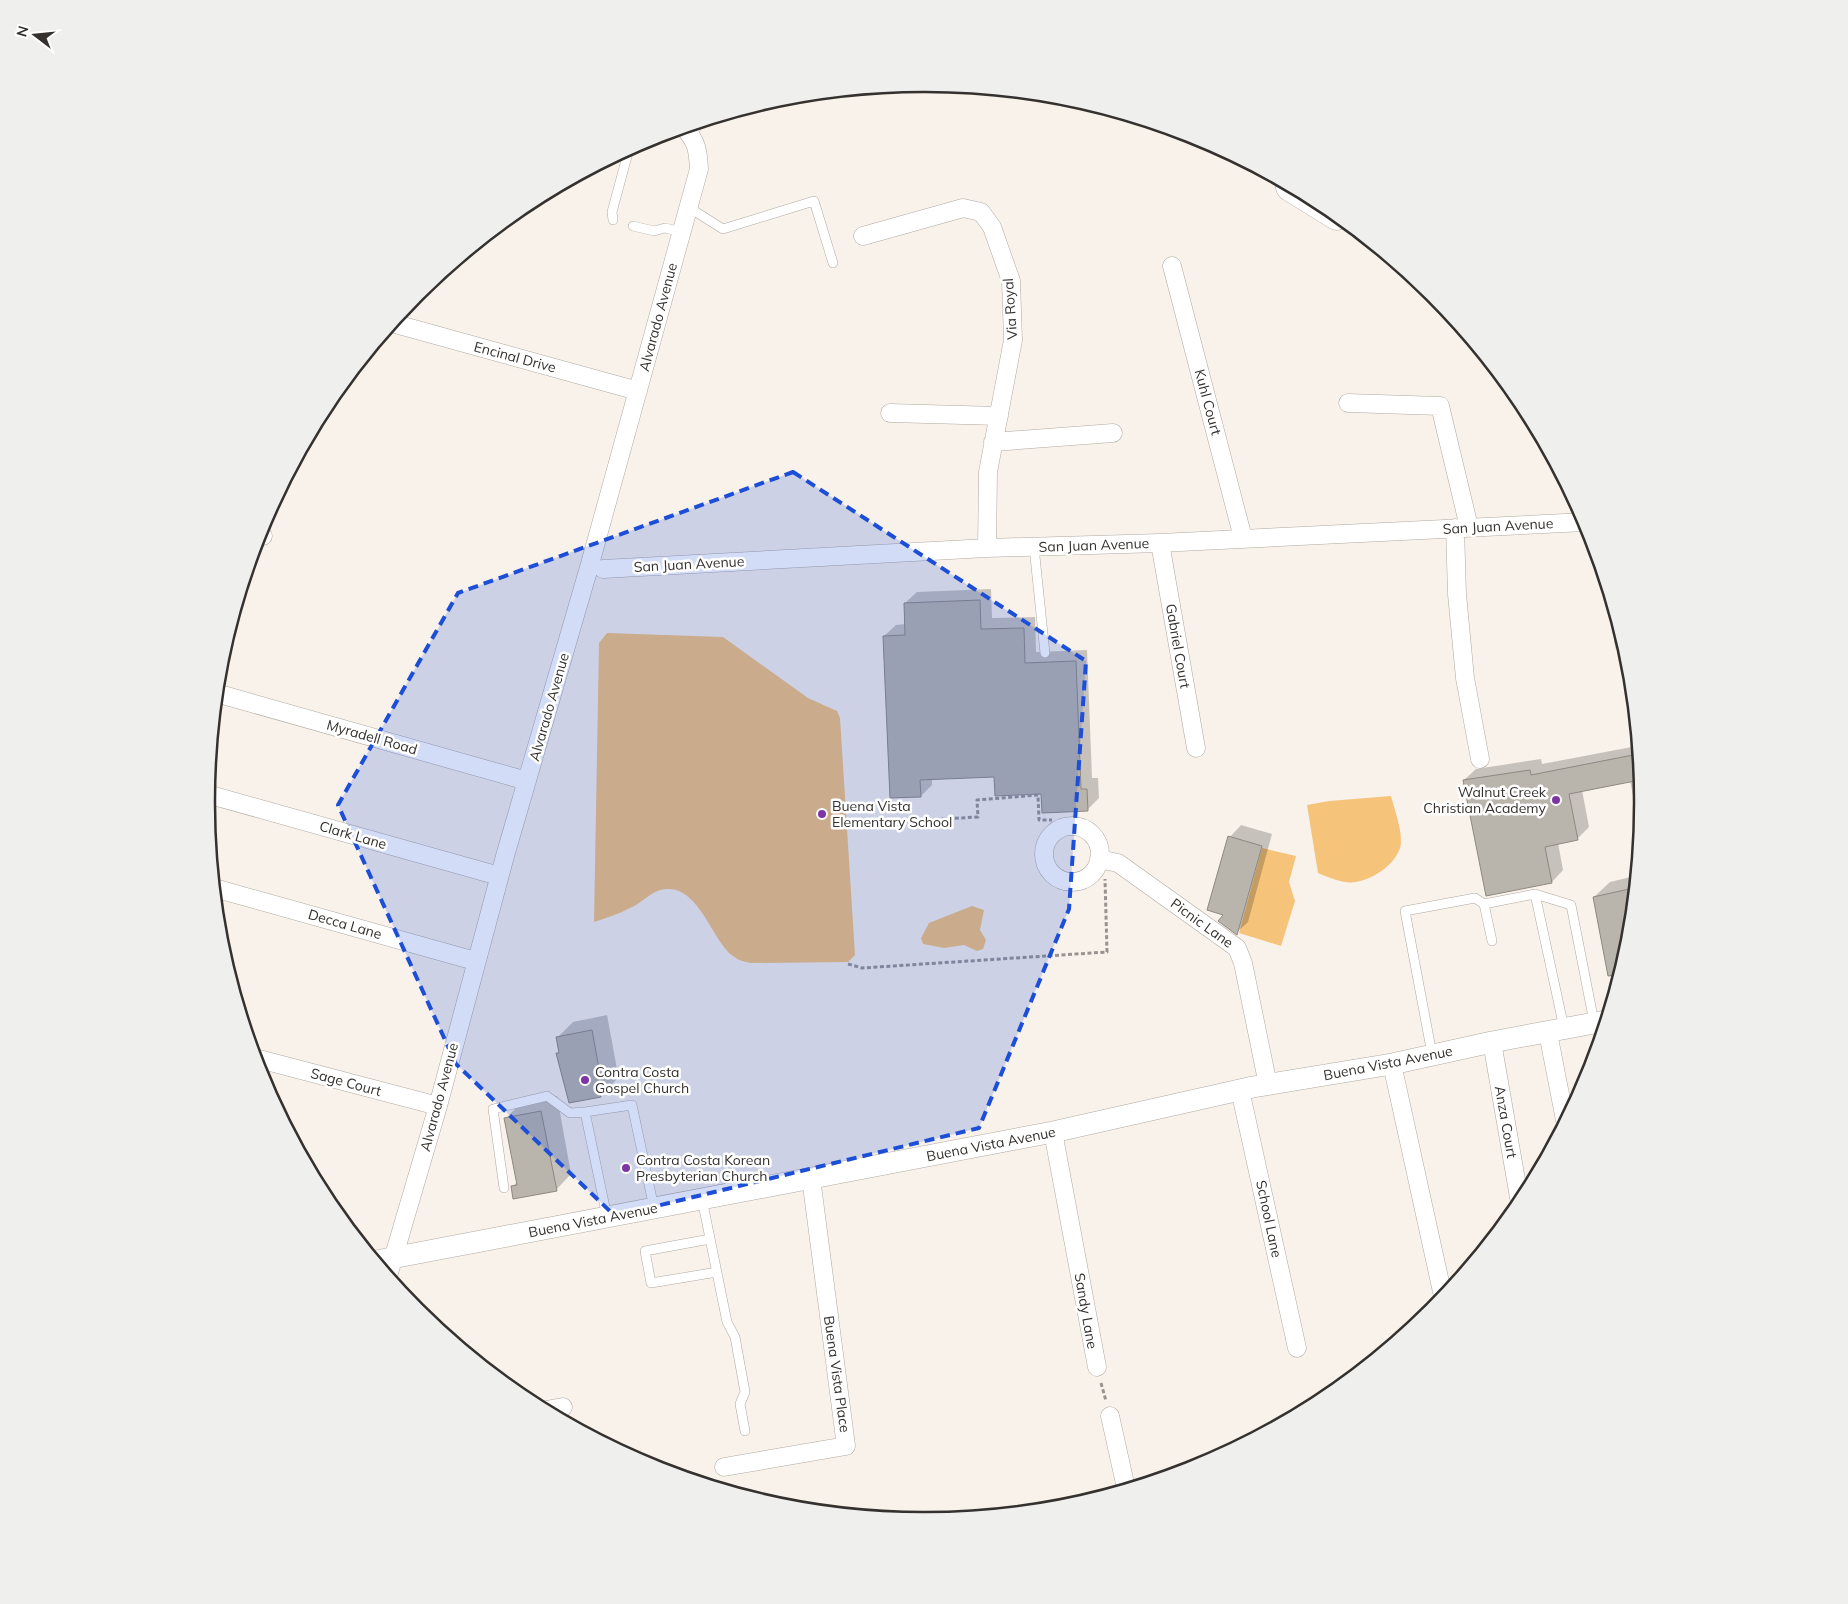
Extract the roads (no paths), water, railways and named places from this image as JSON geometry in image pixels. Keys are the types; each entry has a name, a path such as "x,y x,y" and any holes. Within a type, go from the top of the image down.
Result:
{"street":[{"name":"Alvarado Avenue","path":"386,1264 438,1106 475,961 638,391 699,169 698,149 692,132"},
{"name":"Via Royal","path":"864,236 963,208 981,212 992,227 1011,281 1013,340 988,472 987,548"},
{"name":"Kuhl Court","path":"1172,266 1243,538"},
{"name":"Encinal Drive","path":"399,325 638,391"},
{"path":"1348,403 1440,406 1462,527 1457,594 1465,678 1480,759"},
{"path":"890,413 998,416"},
{"path":"993,442 1113,433"},
{"name":"San Juan Avenue","path":"603,568 987,548 1160,543 1576,522"},
{"name":"Gabriel Court","path":"1160,543 1196,748"},
{"name":"Myradell Road","path":"223,695 527,781"},
{"name":"Clark Lane","path":"215,796 499,876"},
{"name":"Picnic Lane","path":"1099,859 1118,862 1237,948 1243,963 1268,1085"},
{"name":"Decca Lane","path":"220,890 475,961"},
{"name":"Buena Vista Avenue","path":"387,1265 607,1217 1054,1132 1240,1090 1392,1064 1492,1042 1598,1022"},
{"path":"1556,1031 1564,1108"},
{"name":"Anza Court","path":"1492,1042 1518,1190"},
{"name":"Sage Court","path":"264,1060 438,1106"},
{"path":"1392,1064 1442,1287"},
{"name":"School Lane","path":"1240,1090 1297,1348"},
{"name":"Sandy Lane","path":"1054,1132 1097,1368"},
{"name":"Buena Vista Place","path":"724,1467 846,1446 811,1178"},
{"path":"1110,1416 1125,1482"}],"lane":[{"path":"613,220 612,212 626,159"},
{"path":"688,207 723,229 814,201 833,263"},
{"path":"633,226 654,231 665,228 682,232"},
{"path":"1034,547 1045,653"},
{"path":"1484,904 1535,894 1571,905 1599,1021"},
{"path":"1535,894 1556,1031"},
{"path":"1432,1055 1405,911 1475,898 1484,904 1492,941"},
{"path":"504,1188 493,1109 547,1096 570,1113 632,1105 654,1208"},
{"path":"585,1112 607,1217"},
{"path":"702,1199 727,1322 736,1337 745,1392 740,1404 745,1431"},
{"path":"710,1239 645,1251 651,1283 717,1272"}],"place":[{"name":"Walnut Creek Christian Academy","path":"1556,800"},
{"name":"Buena Vista Elementary School","path":"822,814"},
{"name":"Contra Costa Gospel Church","path":"585,1080"},
{"name":"Contra Costa Korean Presbyterian Church","path":"626,1168"}]}
